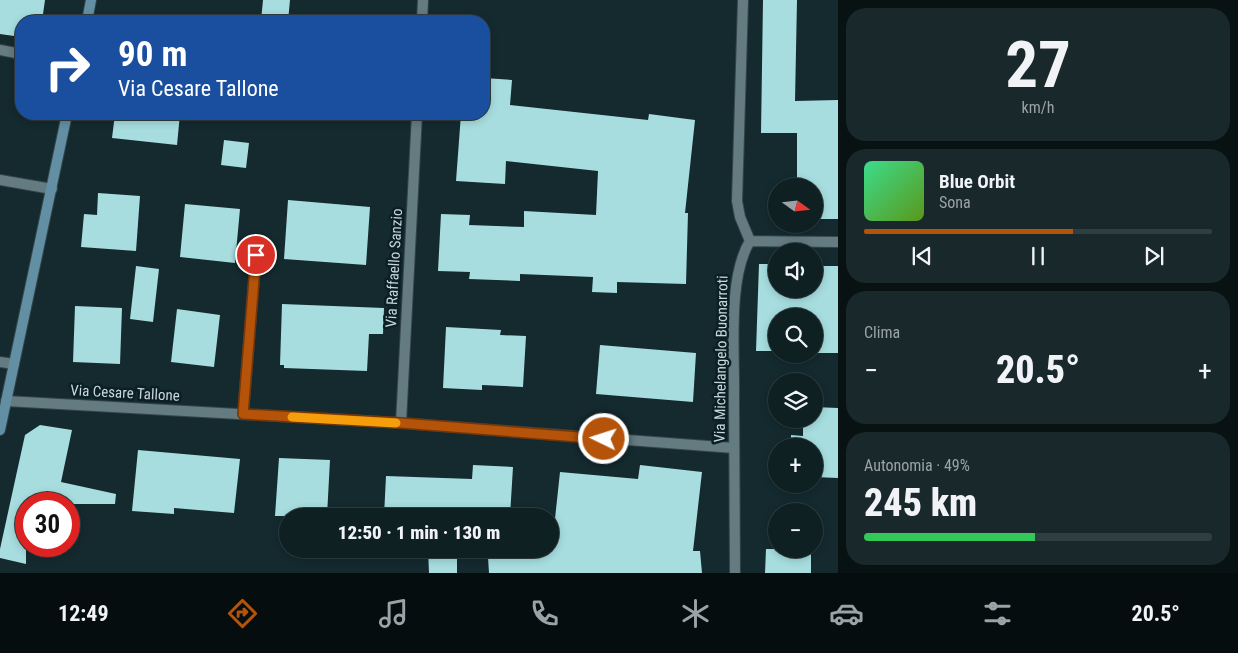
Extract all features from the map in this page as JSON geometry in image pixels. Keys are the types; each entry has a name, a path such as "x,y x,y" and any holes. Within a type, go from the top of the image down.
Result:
{"street":[{"path":"88,15 91,0"},
{"path":"422,15 423,0"},
{"path":"743,0 737,201 740,217 750,241 838,242"},
{"path":"0,50 15,53"},
{"path":"0,430 66,120"},
{"name":"Via Raffaello Sanzio","path":"401,423 417,120"},
{"path":"0,180 52,189"},
{"name":"Via Michelangelo Buonarroti","path":"735,573 736,297 738,268 743,253 750,241"},
{"path":"243,414 256,255"},
{"path":"0,362 14,364"},
{"name":"Via Cesare Tallone","path":"6,401 401,423 734,448"}],"building":[{"path":"0,0 45,0 43,15 15,15 15,36 0,34"},
{"path":"263,0 290,0 289,15 262,15"},
{"path":"763,0 797,0 795,101 838,100 838,219 823,219 823,178 797,178 797,133 761,133"},
{"path":"490,78 512,80 510,105 648,120 649,114 695,120 685,213 688,213 686,284 617,282 617,293 592,292 593,277 520,274 520,281 469,279 470,272 438,271 441,214 470,215 469,225 524,227 524,211 596,215 598,171 506,161 505,184 456,181 461,120 490,120"},
{"path":"114,120 179,120 177,145 112,138"},
{"path":"224,140 249,143 246,168 221,165"},
{"path":"98,193 140,196 136,251 81,247 84,214 97,215"},
{"path":"288,200 370,207 366,265 284,259"},
{"path":"185,204 240,209 235,263 180,257"},
{"path":"759,264 768,264 768,298 823,298 823,266 838,266 838,353 823,353 823,308 768,308 768,351 756,351"},
{"path":"136,266 159,269 153,322 130,319"},
{"path":"282,304 384,308 383,334 369,334 367,371 284,368 284,365 280,365"},
{"path":"75,306 122,308 120,364 73,362"},
{"path":"177,309 220,315 214,367 171,362"},
{"path":"446,327 501,330 500,335 526,336 523,387 482,385 482,390 443,388"},
{"path":"600,345 696,353 693,402 596,394"},
{"path":"823,407 838,408 838,478 823,477 823,438 791,438 791,435 803,436 803,428 823,428"},
{"path":"40,425 72,430 61,482 116,494 115,504 80,504 80,492 15,492 15,557 26,557 26,564 0,558 0,549 25,435"},
{"path":"138,450 240,459 234,513 174,508 174,514 132,511"},
{"path":"279,458 330,460 327,508 279,508 279,516 275,516"},
{"path":"473,465 513,467 510,508 384,508 386,476 472,479"},
{"path":"640,465 702,472 693,551 700,551 702,573 489,573 488,558 559,558 559,508 556,508 560,472 638,479"},
{"path":"766,549 768,549 768,558 811,558 811,573 765,573"},
{"path":"428,558 457,558 457,573 429,573"}],"slow traffic":[{"path":"292,417 396,423"}],"route":[{"path":"256,255 243,414 401,423 604,439"}]}
